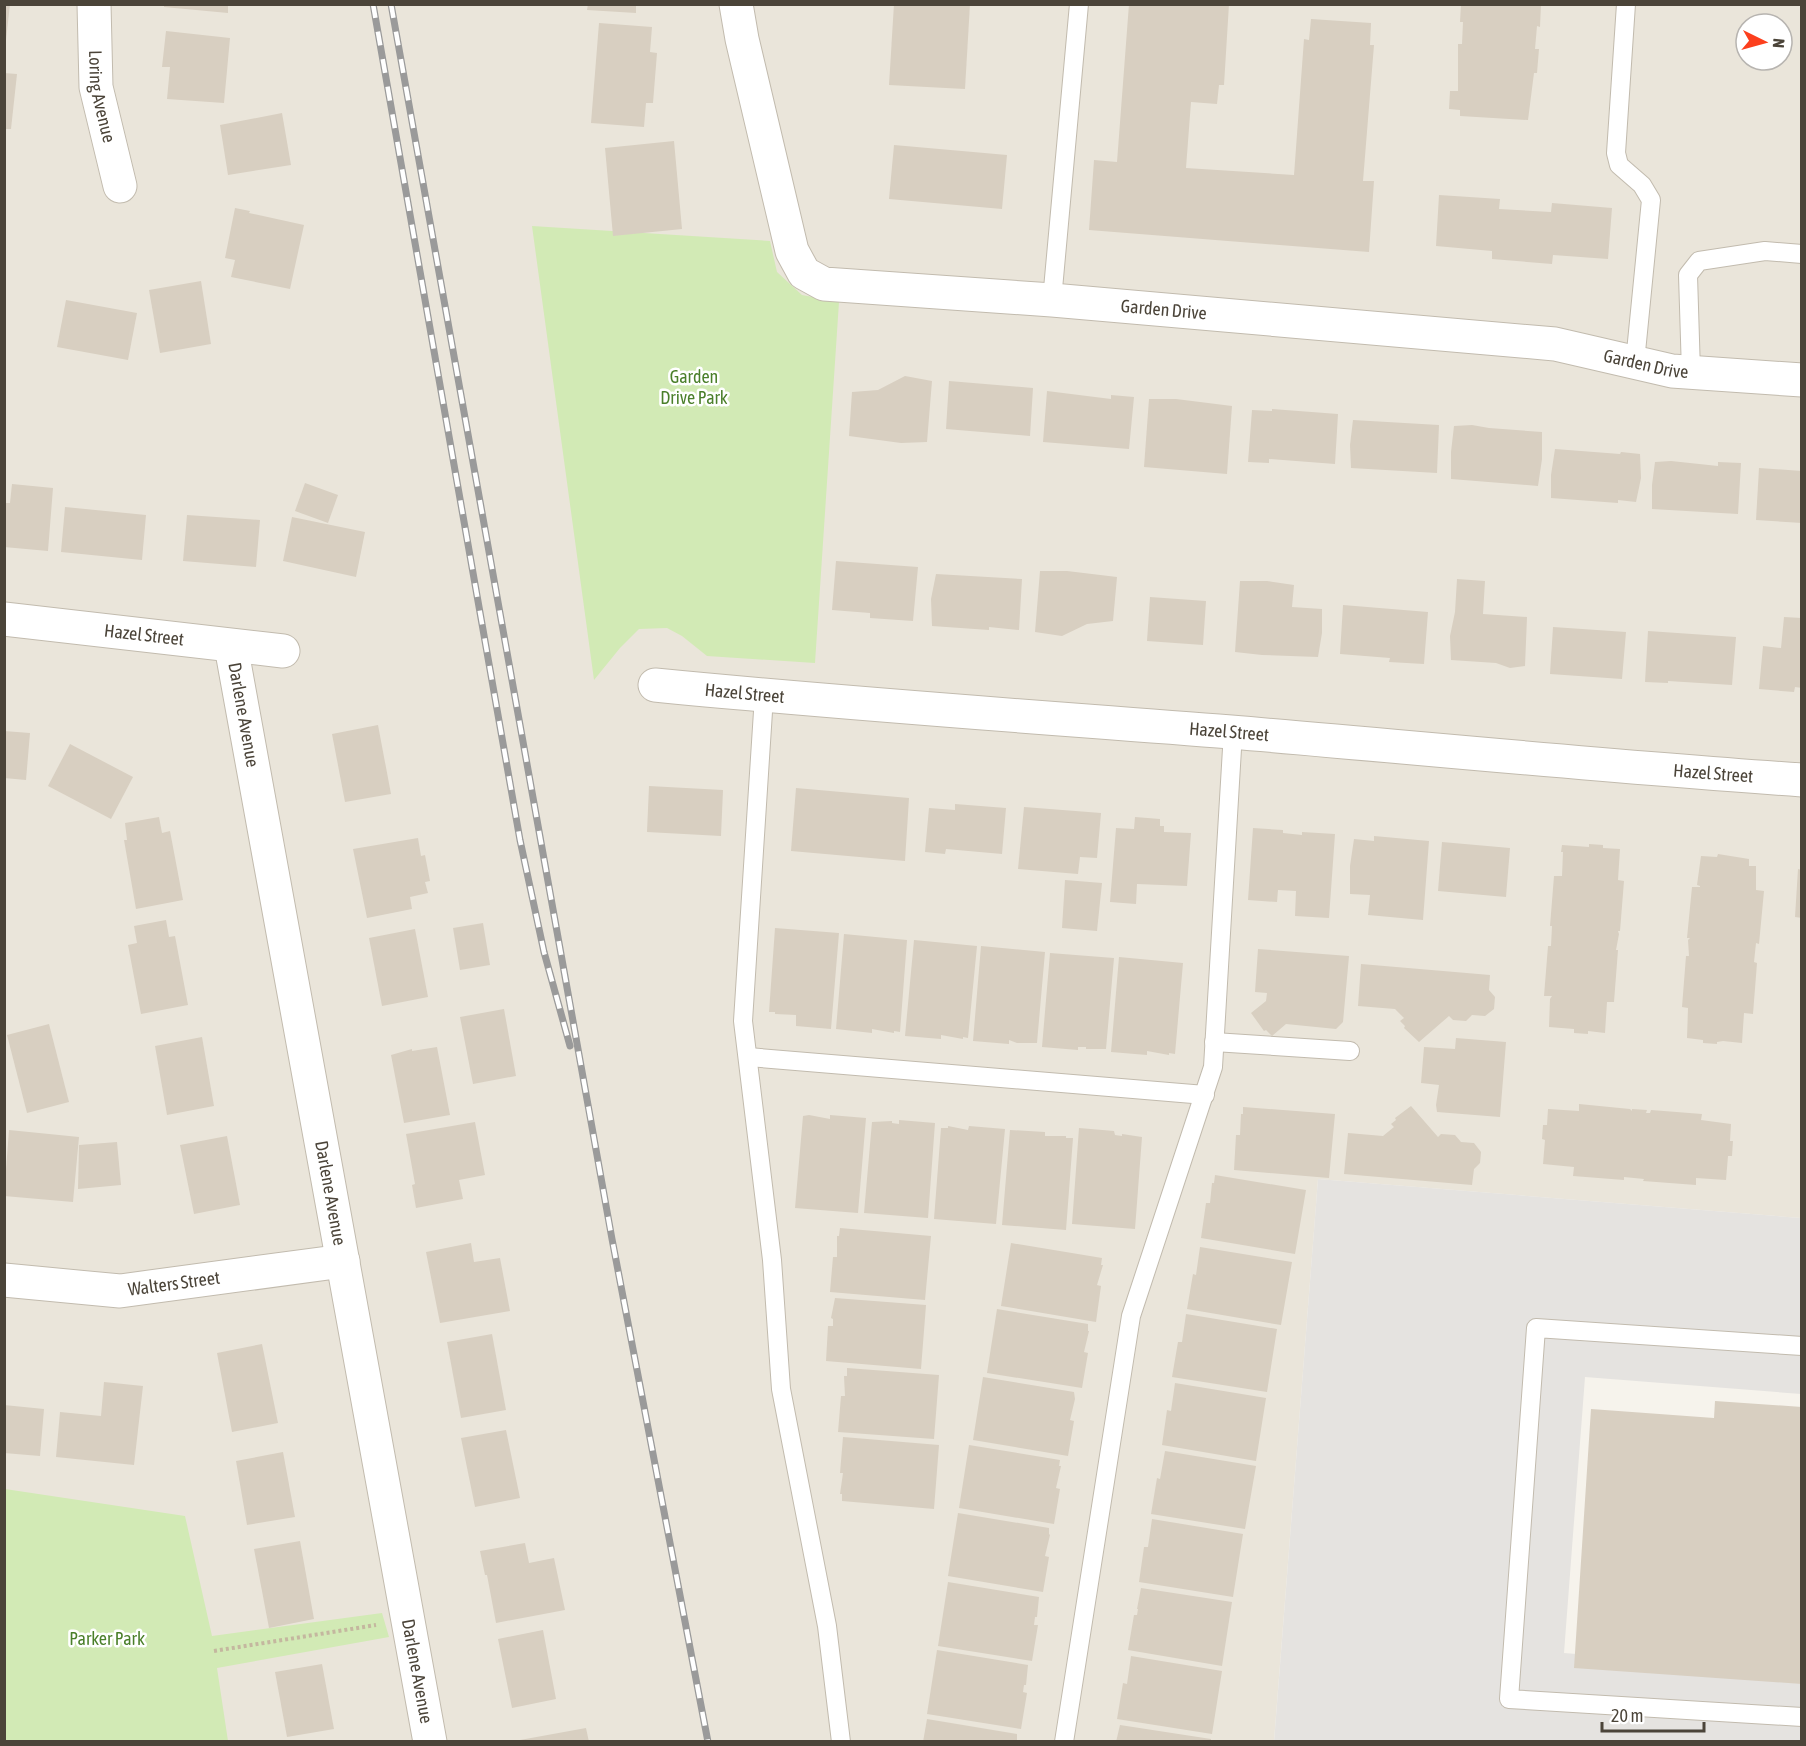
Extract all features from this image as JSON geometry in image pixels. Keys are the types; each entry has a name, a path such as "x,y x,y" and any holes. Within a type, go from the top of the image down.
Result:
{"street":[{"name":"Loring Avenue","path":"94,4 96,87 120,186"},
{"name":"Garden Drive","path":"736,4 742,39 792,251 804,273 824,284 1053,300 1555,344 1672,371 1802,380"},
{"name":"Hazel Street","path":"4,619 284,651"},
{"name":"Darlene Avenue","path":"231,646 430,1742"},
{"name":"Hazel Street","path":"655,685 764,696 1233,732 1671,771 1802,780"},
{"name":"Walters Street","path":"4,1280 120,1291 344,1261"}],"lane":[{"path":"1053,300 1079,4"},
{"path":"1626,4 1616,153 1620,165 1642,185 1651,200 1635,362"},
{"path":"1691,372 1688,275 1699,261 1765,251 1802,254"},
{"path":"764,696 743,1021 772,1260 781,1389 827,1626 841,1742"},
{"path":"1064,1742 1131,1316 1213,1067 1233,732"},
{"path":"1214,1042 1350,1052"},
{"path":"748,1057 1205,1095"},
{"path":"1802,1346 1536,1328 1509,1699 1802,1718"}],"path":[{"path":"214,1651 409,1619"}],"shaded area":[{"path":"5,5 1801,5 1801,1218 1318,1179 1274,1741 5,1742"},
{"path":"1318,1179 1801,1218 1801,1394 1585,1377 1564,1653 1801,1672 1801,1741 1274,1742"}],"green space":[{"name":"Garden Drive Park","path":"532,226 770,241 777,272 802,295 839,302 815,663 707,656 682,636 667,628 639,629 594,680"},
{"name":"Parker Park","path":"5,1489 185,1516 212,1636 382,1613 389,1637 217,1668 228,1741 5,1741"}],"building":[{"path":"4,4 10,4 6,40 4,40"},
{"path":"164,4 228,4 228,13 164,7"},
{"path":"588,4 636,4 636,13 587,10"},
{"path":"894,4 970,4 965,89 889,85"},
{"path":"1129,4 1229,4 1224,85 1219,85 1217,104 1191,102 1186,168 1294,175 1304,39 1309,40 1311,19 1371,23 1370,45 1374,45 1363,181 1374,181 1369,252 1089,230 1094,160 1117,162"},
{"path":"1461,4 1541,4 1540,27 1537,26 1535,49 1539,49 1537,73 1534,73 1528,120 1460,116 1460,110 1449,109 1450,91 1458,91 1458,44 1462,44 1463,22 1460,22"},
{"path":"599,23 652,27 650,52 657,53 653,103 646,103 644,127 591,123"},
{"path":"166,31 230,38 224,103 167,99 170,67 162,67"},
{"path":"4,73 17,74 11,129 4,129"},
{"path":"282,113 291,165 228,175 220,125"},
{"path":"674,141 682,229 613,236 605,148"},
{"path":"894,145 1007,155 1002,209 889,199"},
{"path":"1439,195 1500,199 1499,209 1551,212 1552,203 1612,208 1608,259 1553,255 1552,264 1492,259 1492,251 1436,246"},
{"path":"235,208 304,225 290,289 231,277 235,260 225,258"},
{"path":"201,281 211,344 160,353 149,290"},
{"path":"66,300 137,313 128,360 57,347"},
{"path":"905,376 932,381 927,442 901,443 849,436 852,392 878,390"},
{"path":"949,381 1033,388 1030,436 946,429"},
{"path":"1047,391 1111,399 1111,395 1134,397 1129,449 1043,442"},
{"path":"1149,399 1176,399 1232,406 1227,474 1144,467"},
{"path":"1272,409 1338,414 1335,464 1269,459 1269,463 1248,462 1252,410 1272,411"},
{"path":"1353,420 1439,425 1437,473 1351,468 1350,445"},
{"path":"1472,425 1542,432 1542,459 1538,486 1451,479 1454,426"},
{"path":"1555,449 1640,454 1641,478 1636,502 1618,500 1618,503 1551,498 1551,475"},
{"path":"1671,461 1718,466 1718,462 1741,463 1738,514 1652,509 1655,462"},
{"path":"1759,468 1802,471 1802,523 1756,520"},
{"path":"305,483 338,495 328,523 295,511"},
{"path":"12,484 53,488 48,551 4,547 4,503 10,503"},
{"path":"65,507 146,515 142,560 61,552"},
{"path":"187,515 260,520 256,567 183,561"},
{"path":"292,517 365,532 356,577 283,561"},
{"path":"836,561 918,567 913,621 870,618 870,613 832,610"},
{"path":"1040,571 1067,571 1117,577 1113,621 1087,624 1062,636 1035,632"},
{"path":"936,574 1022,579 1019,630 932,626 931,599"},
{"path":"1457,579 1485,581 1483,614 1527,617 1525,666 1510,668 1496,663 1451,660 1450,636 1455,612"},
{"path":"1240,581 1267,581 1294,585 1292,607 1322,609 1322,633 1318,657 1235,652"},
{"path":"1150,597 1206,601 1203,645 1147,641"},
{"path":"1343,605 1428,612 1424,664 1389,662 1390,658 1340,654"},
{"path":"1784,617 1802,618 1802,688 1795,687 1794,692 1759,689 1763,646 1781,648"},
{"path":"1553,627 1626,632 1622,679 1550,674"},
{"path":"1648,631 1736,637 1732,685 1645,682"},
{"path":"378,725 391,794 345,802 332,734"},
{"path":"4,731 30,733 26,780 4,778"},
{"path":"70,744 133,777 111,819 48,786"},
{"path":"649,786 723,790 721,836 647,832"},
{"path":"796,788 909,798 905,861 791,851"},
{"path":"955,804 1006,808 1002,854 946,849 945,854 925,852 929,808 955,810"},
{"path":"1024,807 1101,813 1097,858 1080,857 1078,874 1018,869"},
{"path":"159,817 162,833 170,831 183,900 136,909 124,840 127,840 125,823"},
{"path":"1135,817 1160,819 1160,826 1164,826 1164,832 1191,833 1187,886 1137,884 1136,904 1110,902 1116,828 1134,829"},
{"path":"1253,828 1283,830 1283,833 1302,835 1302,832 1335,834 1329,918 1295,916 1296,891 1278,890 1277,902 1248,900"},
{"path":"1374,836 1429,841 1423,920 1368,915 1370,895 1350,894 1350,866 1354,839 1374,841"},
{"path":"418,838 421,856 425,855 430,881 425,882 428,893 410,897 412,909 367,918 353,849"},
{"path":"1442,842 1510,848 1506,897 1438,891"},
{"path":"1589,844 1620,849 1618,880 1624,881 1616,950 1618,950 1614,1002 1607,1002 1605,1033 1588,1031 1588,1034 1574,1033 1574,1029 1549,1027 1552,996 1544,996 1548,946 1551,946 1552,926 1550,926 1554,876 1562,876 1562,845 1589,847"},
{"path":"1718,854 1749,859 1749,866 1756,866 1756,890 1764,891 1759,944 1756,943 1754,962 1757,963 1753,1014 1744,1013 1742,1043 1723,1041 1717,1044 1703,1043 1703,1040 1687,1038 1688,1008 1682,1007 1686,956 1689,956 1688,940 1690,938 1687,938 1692,887 1700,887 1697,885 1701,856 1717,857"},
{"path":"1798,869 1802,870 1802,918 1795,917"},
{"path":"1065,880 1102,883 1097,931 1062,928"},
{"path":"166,920 169,937 175,936 188,1005 141,1014 128,945 137,943 134,926"},
{"path":"483,923 490,965 460,970 453,928"},
{"path":"775,928 839,933 831,1029 796,1026 796,1015 769,1012"},
{"path":"415,929 428,997 382,1006 369,938"},
{"path":"844,934 907,940 900,1032 872,1029 872,1033 836,1029"},
{"path":"914,940 977,946 968,1038 941,1035 941,1039 905,1036"},
{"path":"981,946 1045,952 1037,1043 1017,1043 1009,1040 1009,1044 973,1041"},
{"path":"1258,949 1349,956 1343,1022 1336,1029 1286,1024 1272,1036 1266,1030 1264,1031 1251,1013 1266,1001 1267,993 1255,992"},
{"path":"1050,953 1114,958 1106,1049 1078,1047 1078,1050 1042,1047"},
{"path":"1119,957 1183,963 1175,1054 1147,1051 1147,1055 1111,1052"},
{"path":"1361,964 1490,975 1489,990 1495,997 1494,1009 1485,1016 1472,1015 1466,1021 1453,1020 1449,1016 1419,1042 1404,1028 1405,1026 1400,1021 1404,1018 1395,1009 1358,1006"},
{"path":"504,1009 516,1076 473,1084 460,1017"},
{"path":"49,1024 69,1102 27,1113 7,1035"},
{"path":"202,1037 214,1106 167,1115 155,1046"},
{"path":"1456,1038 1506,1042 1500,1117 1437,1112 1439,1085 1421,1083 1424,1047 1455,1049"},
{"path":"437,1047 450,1115 404,1123 391,1055 412,1049 412,1051"},
{"path":"1579,1104 1632,1111 1632,1109 1647,1110 1646,1113 1650,1113 1651,1110 1702,1114 1701,1120 1731,1124 1732,1156 1728,1156 1726,1180 1696,1178 1696,1185 1643,1181 1644,1179 1624,1177 1624,1180 1573,1176 1574,1167 1543,1164 1545,1140 1542,1139 1543,1125 1547,1125 1548,1109 1579,1111"},
{"path":"1411,1106 1438,1137 1441,1134 1455,1135 1461,1142 1474,1143 1481,1152 1480,1163 1474,1169 1472,1185 1344,1174 1348,1133 1383,1136 1394,1127 1391,1124 1396,1120 1395,1118"},
{"path":"1243,1107 1335,1114 1329,1178 1234,1170 1236,1135 1240,1135"},
{"path":"830,1115 866,1118 858,1213 795,1208 803,1116 830,1119"},
{"path":"899,1120 935,1123 928,1218 864,1213 872,1122 892,1121 892,1123 899,1124"},
{"path":"475,1122 485,1175 459,1180 463,1199 416,1208 412,1185 415,1184 406,1134"},
{"path":"948,1126 968,1130 969,1126 1005,1129 996,1224 934,1219 941,1128 948,1128"},
{"path":"1079,1128 1114,1131 1115,1135 1142,1137 1135,1229 1072,1224"},
{"path":"9,1130 79,1137 73,1202 4,1196"},
{"path":"1010,1130 1045,1132 1045,1136 1073,1138 1066,1230 1002,1225"},
{"path":"227,1136 240,1205 194,1214 180,1145"},
{"path":"117,1142 121,1185 78,1189 79,1145"},
{"path":"1215,1175 1306,1190 1295,1254 1201,1238 1206,1203 1210,1203"},
{"path":"840,1228 931,1236 925,1300 830,1292 833,1257 837,1257 837,1236 839,1236"},
{"path":"471,1243 474,1262 500,1258 510,1311 440,1323 426,1252"},
{"path":"1011,1243 1102,1258 1101,1265 1103,1265 1097,1285 1101,1286 1096,1322 1001,1306"},
{"path":"1200,1247 1292,1262 1281,1325 1187,1309 1193,1274 1196,1275"},
{"path":"835,1298 926,1305 921,1369 826,1361 828,1326 833,1326 831,1318"},
{"path":"997,1309 1088,1324 1089,1331 1084,1352 1088,1353 1082,1388 987,1373"},
{"path":"1186,1314 1277,1329 1267,1392 1172,1377 1178,1342 1182,1342"},
{"path":"492,1334 506,1410 461,1418 447,1342"},
{"path":"262,1344 278,1423 232,1432 217,1353"},
{"path":"847,1368 939,1375 934,1439 838,1432 841,1396 845,1396 844,1376 847,1376"},
{"path":"983,1377 1074,1392 1075,1399 1070,1420 1074,1421 1068,1456 973,1440"},
{"path":"104,1382 143,1386 134,1465 56,1457 60,1412 101,1416"},
{"path":"1175,1383 1266,1398 1256,1461 1162,1445 1167,1410 1171,1411"},
{"path":"1715,1401 1802,1407 1802,1684 1574,1668 1591,1409 1714,1418"},
{"path":"4,1405 44,1409 40,1456 4,1453"},
{"path":"506,1430 520,1498 475,1507 461,1438"},
{"path":"843,1437 939,1445 934,1509 842,1501 842,1494 840,1494 843,1473 840,1473"},
{"path":"969,1445 1060,1460 1059,1466 1061,1466 1056,1488 1060,1489 1054,1524 959,1508"},
{"path":"1165,1451 1256,1466 1245,1529 1151,1514 1157,1478 1160,1479"},
{"path":"283,1452 295,1517 247,1525 236,1461"},
{"path":"958,1513 1049,1528 1050,1535 1045,1556 1049,1557 1043,1592 948,1576"},
{"path":"1152,1519 1243,1534 1233,1597 1139,1582 1144,1547 1148,1547"},
{"path":"300,1541 314,1619 269,1628 254,1549"},
{"path":"525,1543 529,1563 554,1558 565,1610 496,1623 480,1551"},
{"path":"948,1582 1039,1597 1034,1625 1038,1625 1032,1661 938,1646"},
{"path":"1141,1588 1232,1602 1222,1666 1128,1650"},
{"path":"543,1630 556,1699 512,1708 498,1639"},
{"path":"937,1650 1028,1665 1023,1692 1027,1693 1021,1729 927,1714"},
{"path":"1131,1656 1222,1671 1212,1734 1117,1719 1123,1683 1127,1684"},
{"path":"322,1664 334,1729 287,1737 275,1672"},
{"path":"927,1719 1017,1734 1017,1742 923,1742"},
{"path":"1120,1725 1211,1739 1211,1742 1116,1742"},
{"path":"586,1728 589,1742 520,1742 520,1740"}],"railway":[{"path":"373,4 520,840 544,952 570,1046"},
{"path":"391,4 612,1239 708,1742"}]}
